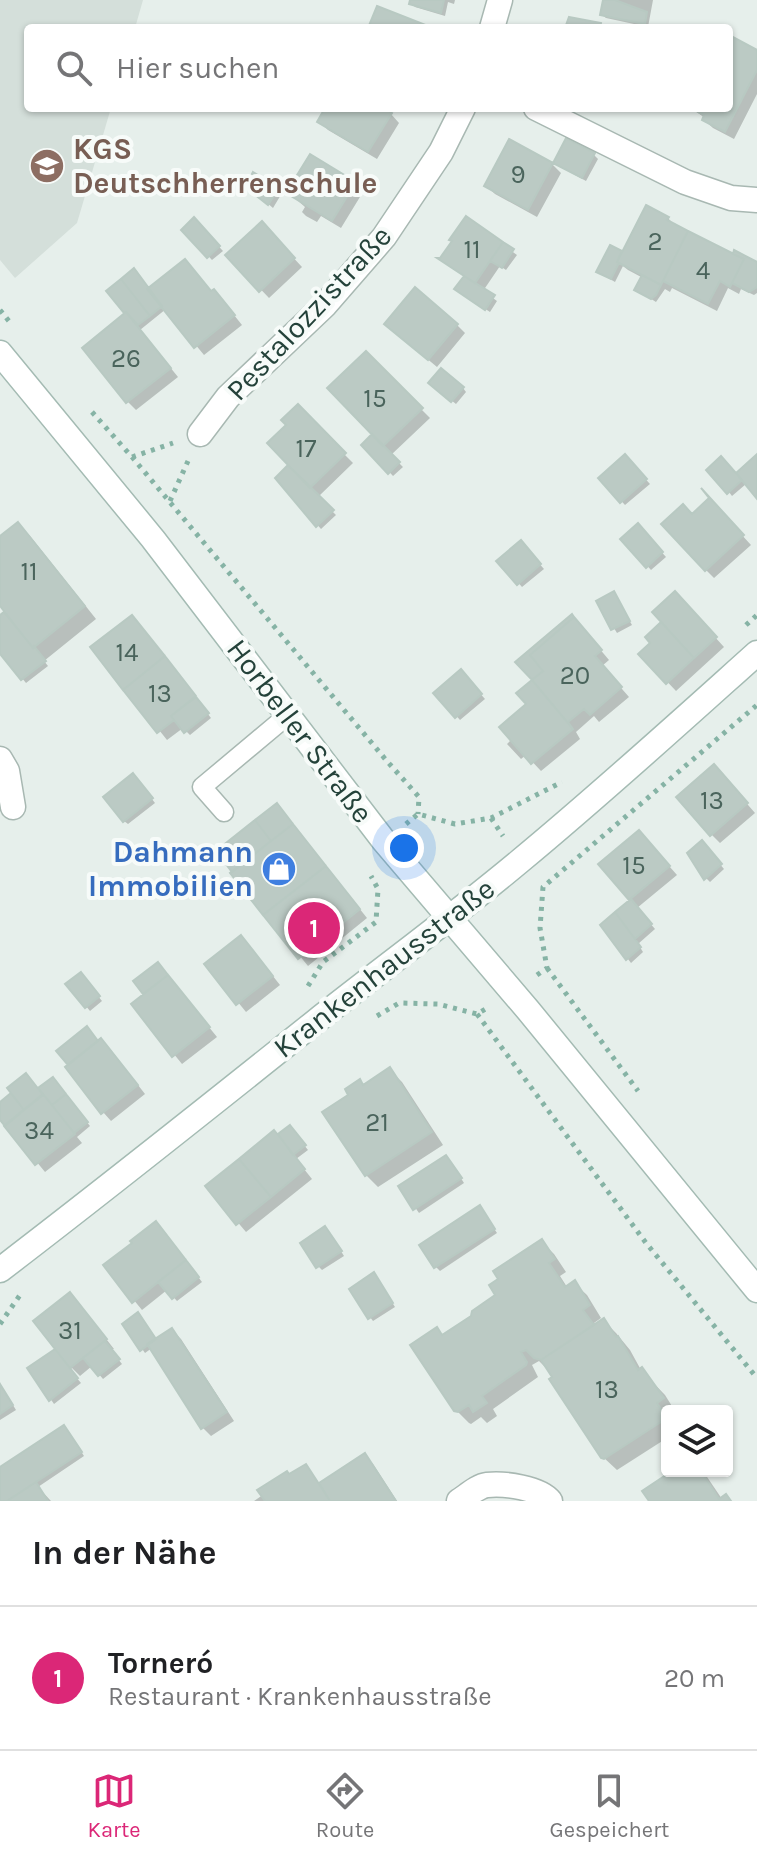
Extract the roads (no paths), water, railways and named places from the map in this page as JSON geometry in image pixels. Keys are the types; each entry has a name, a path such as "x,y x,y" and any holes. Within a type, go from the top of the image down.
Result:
{"street":[{"path":"493,24 500,0"},
{"name":"Pestalozzistraße","path":"200,434 228,397 325,305 384,237 441,152 461,112"},
{"path":"544,112 685,182 731,198 757,200"},
{"name":"Horbeller Straße","path":"0,353 153,539 384,841 514,993 757,1290"},
{"name":"Krankenhausstraße","path":"0,1270 533,851 757,653"},
{"path":"0,759 7,771 13,807"},
{"path":"459,1501 484,1485 520,1487 546,1496 550,1501"}],"lane":[{"path":"224,812 202,787 288,715"}],"place":[{"name":"KGS Deutschherrenschule","path":"47,166"},
{"name":"Dahmann Immobilien","path":"279,869"},
{"name":"Torneró","path":"314,928"}]}
